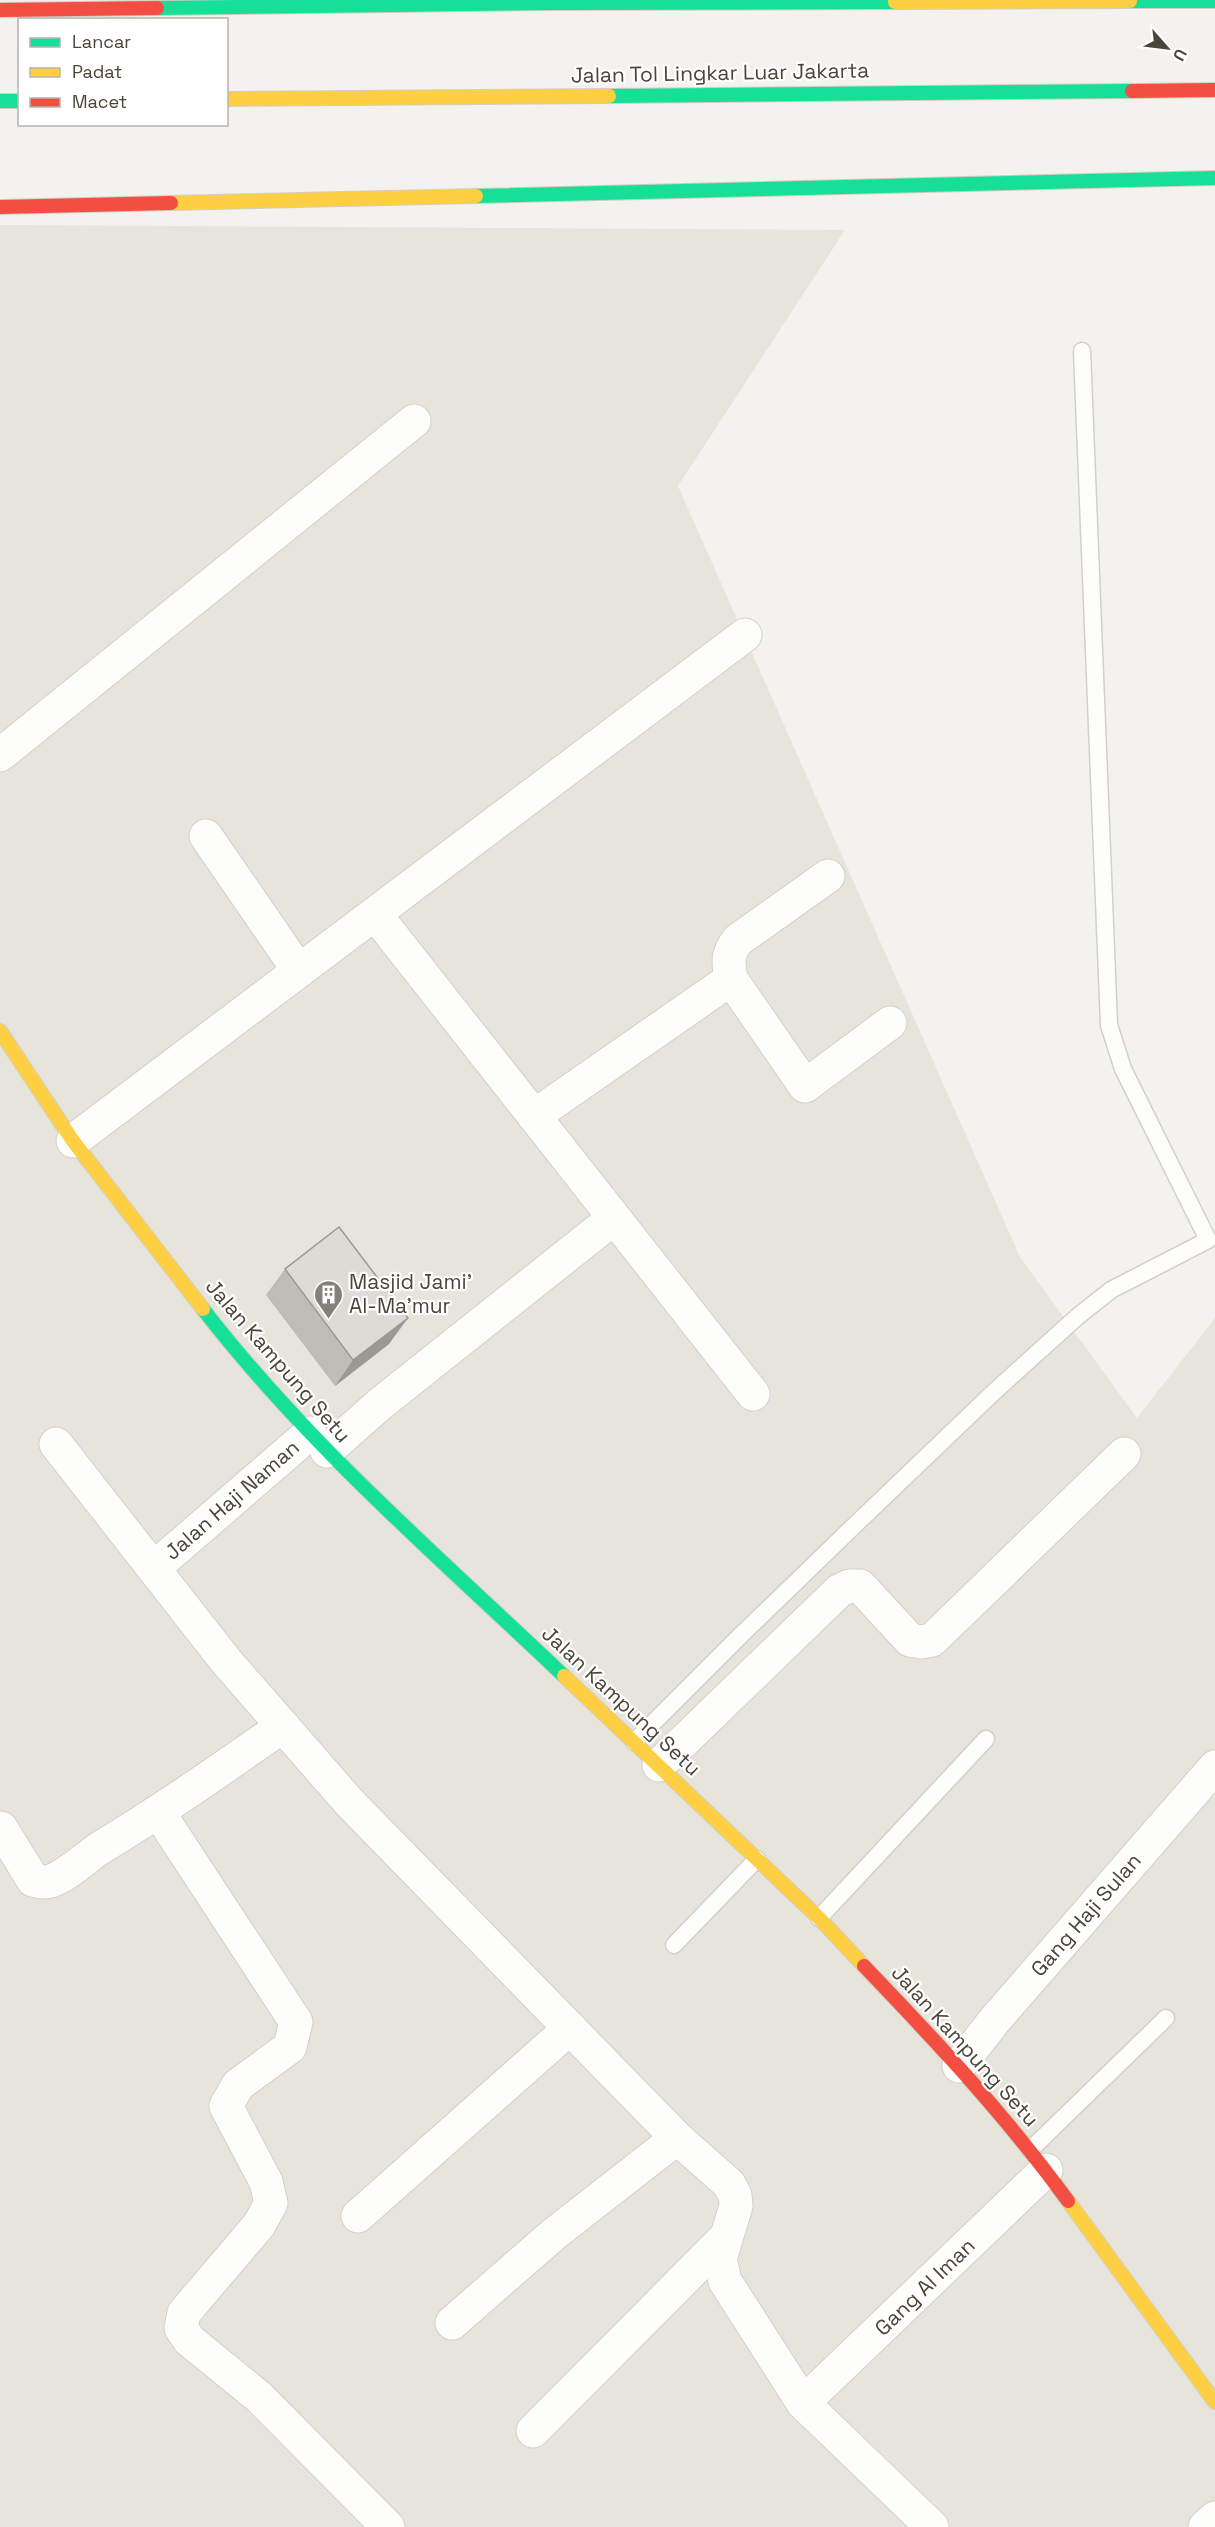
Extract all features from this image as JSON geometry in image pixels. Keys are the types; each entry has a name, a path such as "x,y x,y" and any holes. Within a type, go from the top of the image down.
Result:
{"main road":[{"path":"0,10 552,3 1215,1"},
{"name":"Jalan Tol Lingkar Luar Jakarta","path":"228,99 1215,90"},
{"path":"0,101 18,100"},
{"path":"0,207 1215,178"},
{"name":"Jalan Kampung Setu","path":"0,1030 74,1141 226,1339 318,1442 819,1918 959,2066 1038,2160 1215,2402"}],"street":[{"path":"0,755 414,421"},
{"path":"74,1141 745,635"},
{"path":"206,836 299,971"},
{"path":"828,876 738,940 730,950 727,960 730,979 805,1086 890,1023"},
{"path":"375,914 753,1394"},
{"path":"534,1116 730,979"},
{"name":"Jalan Haji Naman","path":"154,1568 318,1442 380,1404 614,1218"},
{"path":"56,1444 226,1661 349,1802 677,2138 729,2184 735,2195 736,2206 720,2259 725,2281 804,2403 932,2527"},
{"path":"659,1765 839,1591 849,1586 860,1586 910,1640 921,1642 933,1640 1124,1454"},
{"path":"1,1828 33,1880 49,1881 65,1874 97,1850 159,1813 283,1726"},
{"name":"Gang Haji Sulan","path":"959,2066 994,2021 1215,1767"},
{"path":"159,1813 296,2022 290,2047 238,2085 226,2106 266,2182 271,2203 259,2224 183,2313 181,2328 189,2340 259,2397 388,2527"},
{"path":"358,2216 570,2028"},
{"path":"452,2323 554,2234 677,2138"},
{"name":"Gang Al Iman","path":"804,2403 1038,2160"},
{"path":"533,2431 726,2237"},
{"path":"1205,2527 1215,2518"}],"lane":[{"path":"634,1742 995,1390 1077,1317 1111,1290 1212,1238 1123,1069 1109,1025 1082,351"},
{"path":"819,1918 986,1739"},
{"path":"674,1945 757,1859"},
{"path":"1038,2160 1166,2018"}],"shaded area":[{"path":"0,225 845,230 678,486 1020,1257 1137,1418 1215,1318 1215,2527 0,2527"}],"building":[{"path":"339,1227 408,1318 353,1360 285,1269"}],"traffic: fast":[{"path":"1130,1 1215,1"},
{"path":"157,8 895,2"},
{"path":"609,96 1132,91"},
{"path":"0,101 18,101"},
{"path":"476,196 1215,178"},
{"path":"203,1309 286,1407 331,1454 564,1676"}],"traffic: slow":[{"path":"895,2 1130,1"},
{"path":"228,99 609,96"},
{"path":"171,203 476,196"},
{"path":"0,1031 73,1141 203,1309"},
{"path":"564,1676 819,1918 864,1966"},
{"path":"1068,2201 1215,2402"}],"traffic: jam":[{"path":"0,10 157,8"},
{"path":"1132,91 1215,90"},
{"path":"0,207 171,203"},
{"path":"864,1966 996,2110 1068,2201"}],"place":[{"name":"Masjid Jami' Al-Ma'mur","path":"328,1320"}]}
